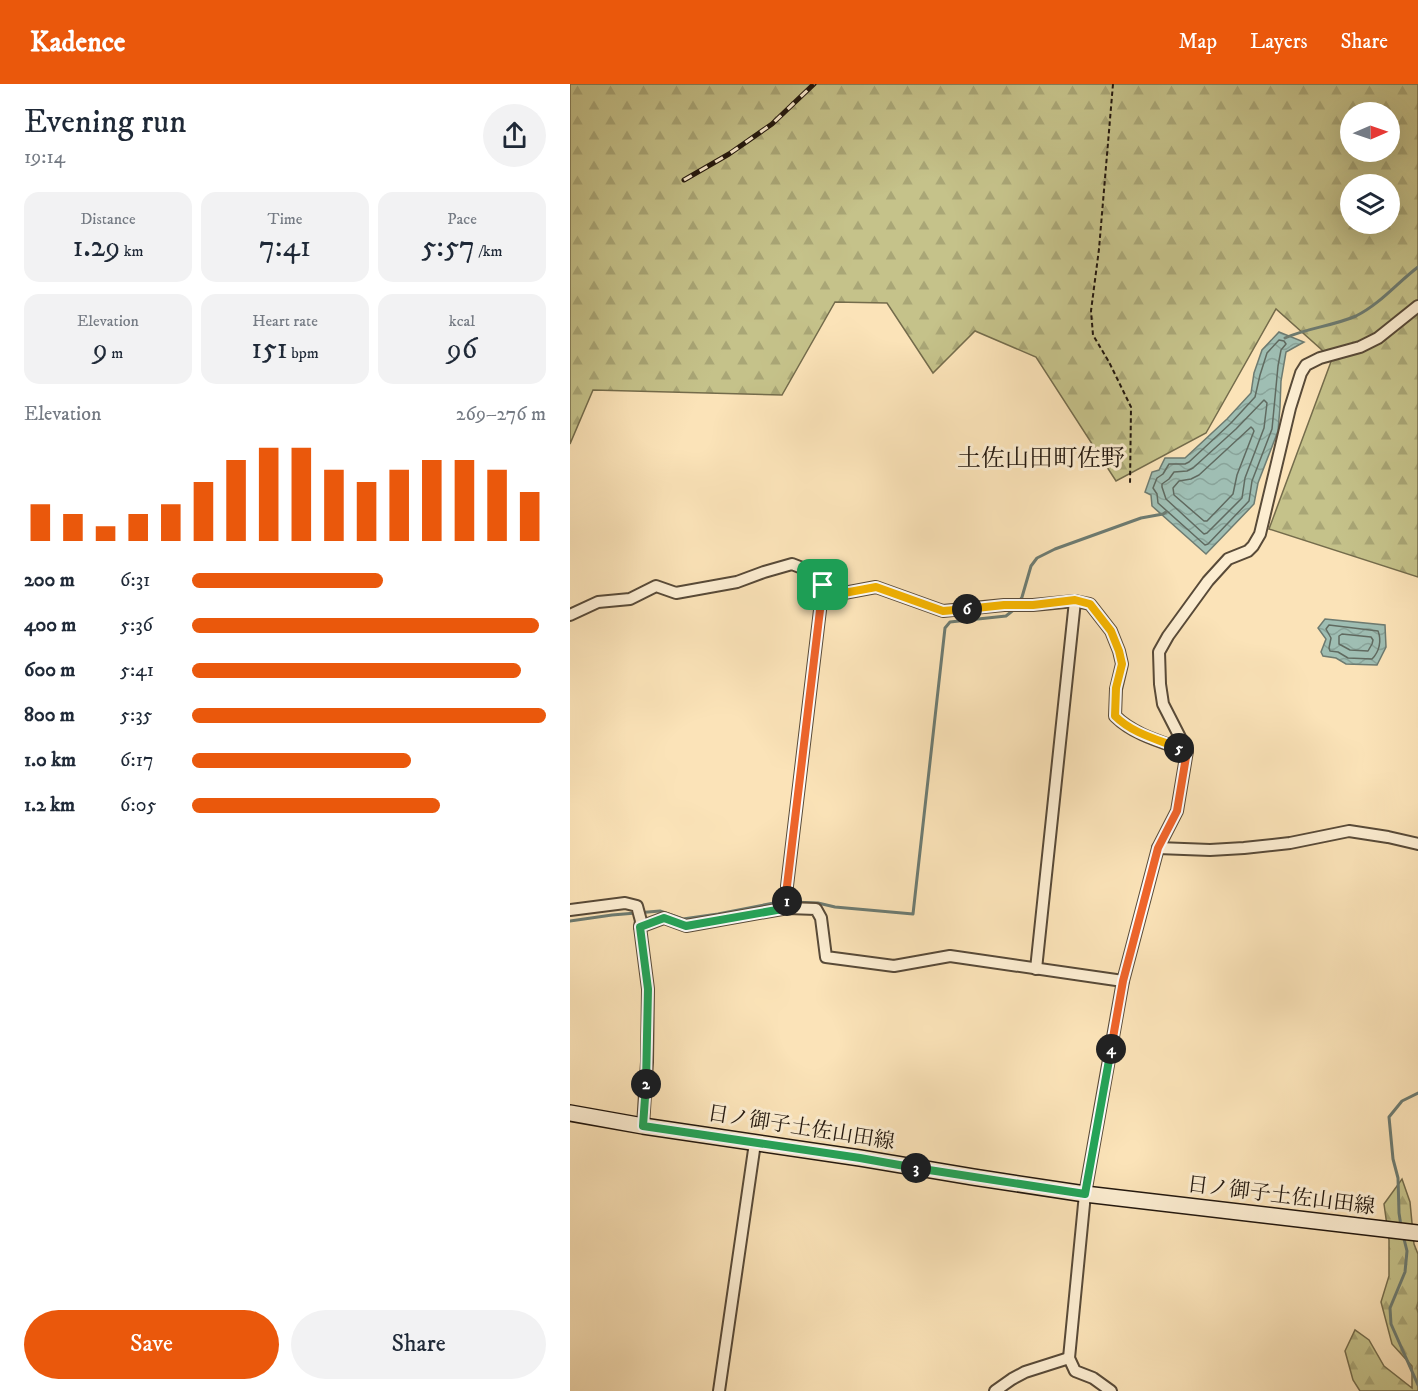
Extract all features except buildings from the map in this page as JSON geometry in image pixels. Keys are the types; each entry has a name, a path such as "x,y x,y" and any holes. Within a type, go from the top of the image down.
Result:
{"main road":[{"name":"日ノ御子土佐山田線","path":"570,1113 1085,1194 1407,1232"}],"street":[{"path":"1111,1391 1093,1378 1075,1371 1069,1358 1085,1194 1123,981 1158,848 1177,811 1187,751 1163,704 1159,652 1208,581 1228,559 1248,551 1260,534 1290,408 1301,373 1306,365 1320,358 1360,347 1378,338 1418,306"},
{"path":"570,615 598,602 630,599 656,586 676,593 737,582 792,564 810,571 823,585 844,593 876,587 943,611 1075,600 1090,604 1111,631 1119,651 1122,664 1116,688 1115,716 1124,725 1138,732 1187,751"},
{"path":"788,908 787,886 823,585"},
{"path":"1036,969 1075,600"},
{"path":"1158,848 1209,850 1244,848 1290,843 1350,831 1418,844"},
{"path":"570,910 625,903 637,906 648,989 643,1126"},
{"path":"640,924 664,918 686,926 788,908 816,909 821,918 826,957 894,966 950,956 1123,981"},
{"path":"718,1391 755,1143"},
{"path":"995,1391 1025,1372 1069,1358"}],"path":[{"path":"1113,84 1099,249 1091,311 1093,334 1131,407 1130,484"}],"green space":[{"path":"570,84 1418,84 1418,577 1269,529 1332,359 1276,309 1206,433 1116,481 1036,357 975,331 933,373 887,303 835,302 782,395 593,390 570,444"},
{"path":"1402,1179 1410,1202 1414,1244 1418,1254 1418,1391 1360,1391 1353,1380 1345,1351 1355,1330 1369,1340 1384,1366 1412,1388 1412,1366 1392,1344 1381,1302 1389,1276 1389,1240 1384,1204"}],"water":[{"path":"1279,332 1304,342 1286,352 1281,381 1278,431 1258,483 1254,504 1206,554 1152,506 1151,495 1145,492 1152,472 1159,470 1165,458 1185,458 1251,393 1254,373 1262,350"},
{"path":"1325,619 1385,625 1386,647 1377,665 1346,664 1336,658 1323,656 1321,652 1326,639 1318,628"}],"waterway":[{"path":"1285,338 1356,316 1381,299 1418,267"},
{"path":"1019,602 1031,566 1037,558 1055,549 1141,518 1166,512"},
{"path":"791,902 913,914 945,628 950,622 1006,616 1016,608"},
{"path":"570,921 660,911 683,919 785,902"},
{"path":"1401,1226 1398,1178 1393,1159 1389,1117 1402,1101 1418,1093"},
{"path":"1403,1235 1407,1251 1405,1272 1390,1308 1391,1324 1418,1385"}],"railway":[{"path":"684,180 729,154 772,124 814,84"}],"district":[{"name":"土佐山田町佐野","path":"1041,459"}],"route":[{"path":"823,585 844,593 876,587 943,611 1075,600 1090,604 1111,631 1122,664 1116,688 1115,716 1124,725 1138,732 1187,751 1177,811 1158,848 1123,981 1085,1194 643,1126 648,989 640,927 664,918 686,926 788,908 787,886 823,585"}]}
